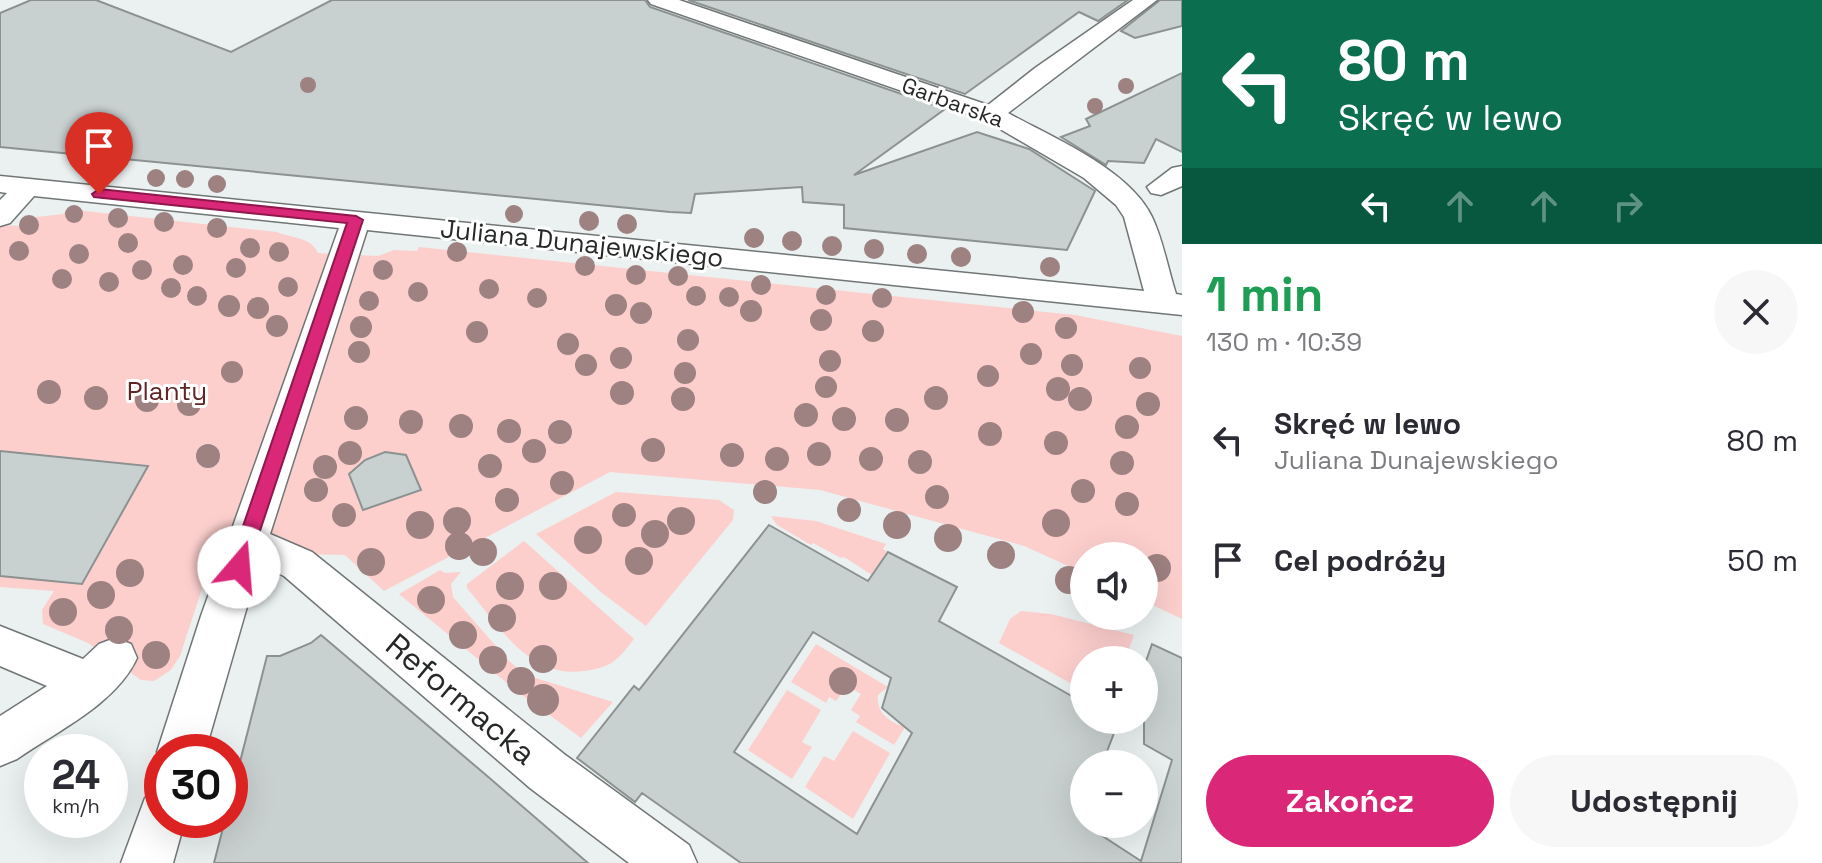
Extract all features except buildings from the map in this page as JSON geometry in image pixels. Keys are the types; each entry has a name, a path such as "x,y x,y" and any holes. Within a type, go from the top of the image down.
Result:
{"street":[{"name":"Garbarska","path":"658,0 992,114 1094,172 1127,200 1138,217 1173,304"},
{"path":"992,114 1043,73 1147,0"},
{"path":"0,217 14,185"},
{"name":"Juliana Dunajewskiego","path":"14,185 1173,304"},
{"path":"186,734 222,616 356,220"},
{"name":"Reformacka","path":"247,542 298,564 547,771 671,863"},
{"path":"0,646 103,670 0,743"},
{"path":"147,863 155,838"}],"green space":[{"name":"Planty","path":"67,209 277,232 306,241 318,253 378,256 394,250 417,251 419,247 1075,315 1182,336 1182,619 1158,608 1158,542 1070,542 1070,567 1024,546 820,490 610,472 384,591 345,555 214,552 180,656 171,670 154,681 141,680 88,643 43,624 42,610 54,591 0,587 0,225 19,226 36,217 63,214"},
{"path":"616,492 719,500 734,510 733,520 646,626 602,593 536,534"},
{"path":"771,516 816,521 886,544 883,549 888,552 872,575 844,557 813,543 811,545 777,525"},
{"path":"524,541 634,639 613,662 584,671 547,667 516,646 467,588 467,584"},
{"path":"440,570 445,573 461,572 451,584 453,597 508,660 526,675 613,702 581,738 518,692 399,594"},
{"path":"1021,611 1051,614 1070,619 1070,630 1114,630 1134,635 1130,646 1070,646 1070,683 999,643 1010,619"},
{"path":"816,644 888,687 878,695 881,712 905,727 894,745 856,722 860,716 851,710 861,694 847,686 836,701 829,697 826,703 791,682"},
{"path":"787,690 821,710 802,742 812,747 792,779 748,750"},
{"path":"853,731 890,753 853,819 805,787 824,756 834,761"}],"route":[{"path":"99,194 356,220 239,567"}]}
